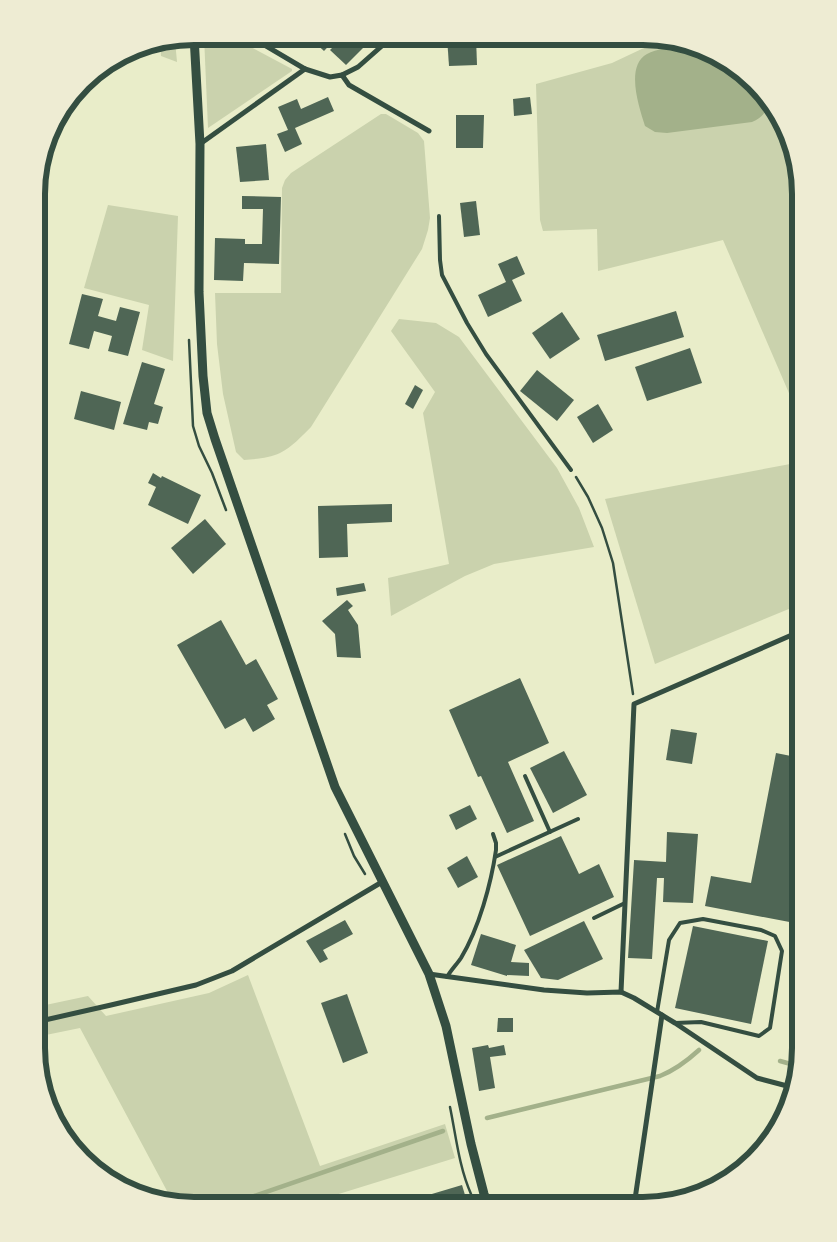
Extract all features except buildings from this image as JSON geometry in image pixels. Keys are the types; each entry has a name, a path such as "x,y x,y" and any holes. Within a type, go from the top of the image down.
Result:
{"street":[{"path":"194,45 200,144 199,292 203,376 214,439 335,787 429,974 446,1026 471,1144 485,1197"},
{"path":"264,45 305,69 330,77 342,75 358,67 383,45"},
{"path":"200,144 305,69"},
{"path":"342,75 349,85 429,131"},
{"path":"621,992 634,704 792,636"},
{"path":"45,1020 196,985 232,971 382,882"},
{"path":"429,974 544,990 621,992 660,1013 757,1078 787,1085"},
{"path":"635,1197 654,1071 660,1013"}],"lane":[{"path":"438,216 442,275 466,322 486,354 571,470"},
{"path":"525,776 550,832"},
{"path":"494,857 578,819"},
{"path":"447,976 460,959 473,932 484,899 496,843 492,834"},
{"path":"594,918 625,903"},
{"path":"660,1013 669,940 680,923 703,919 761,930 775,936 782,951 770,1028 759,1036 701,1022 675,1023"}],"path":[{"path":"571,470 599,520 613,563 634,704"}],"shaded area":[{"path":"204,45 247,45 292,69 292,71 208,128"},
{"path":"649,45 670,48 656,51 765,113 766,111 772,120 781,137 787,156 792,185 792,400 723,240 598,271 597,229 543,231 540,220 536,84 612,63"},
{"path":"176,46 177,62 161,56 161,49"},
{"path":"668,47 681,50 700,56 717,65 734,76 748,89 766,110 760,118 752,122 667,133 655,132 645,126 637,98 635,77 640,60 647,54"},
{"path":"381,114 386,114 418,133 424,141 430,218 422,249 311,427 293,445 276,455 244,460 236,452 223,394 217,344 215,293 281,293 282,188 285,180 291,173"},
{"path":"108,205 178,216 173,361 142,350 149,305 84,288"},
{"path":"399,319 436,323 459,337 557,468 579,508 594,547 494,564 465,576 391,616 388,578 449,564 423,413 435,392 391,331"},
{"path":"792,464 792,608 655,664 605,499"},
{"path":"248,975 320,1166 445,1124 455,1158 329,1197 194,1197 169,1195 80,1028 45,1035 45,1005 88,996 106,1016 209,993"}],"waterway":[{"path":"487,1118 660,1076 681,1065 699,1050"},
{"path":"780,1061 791,1064"},
{"path":"251,1197 443,1131"}]}
